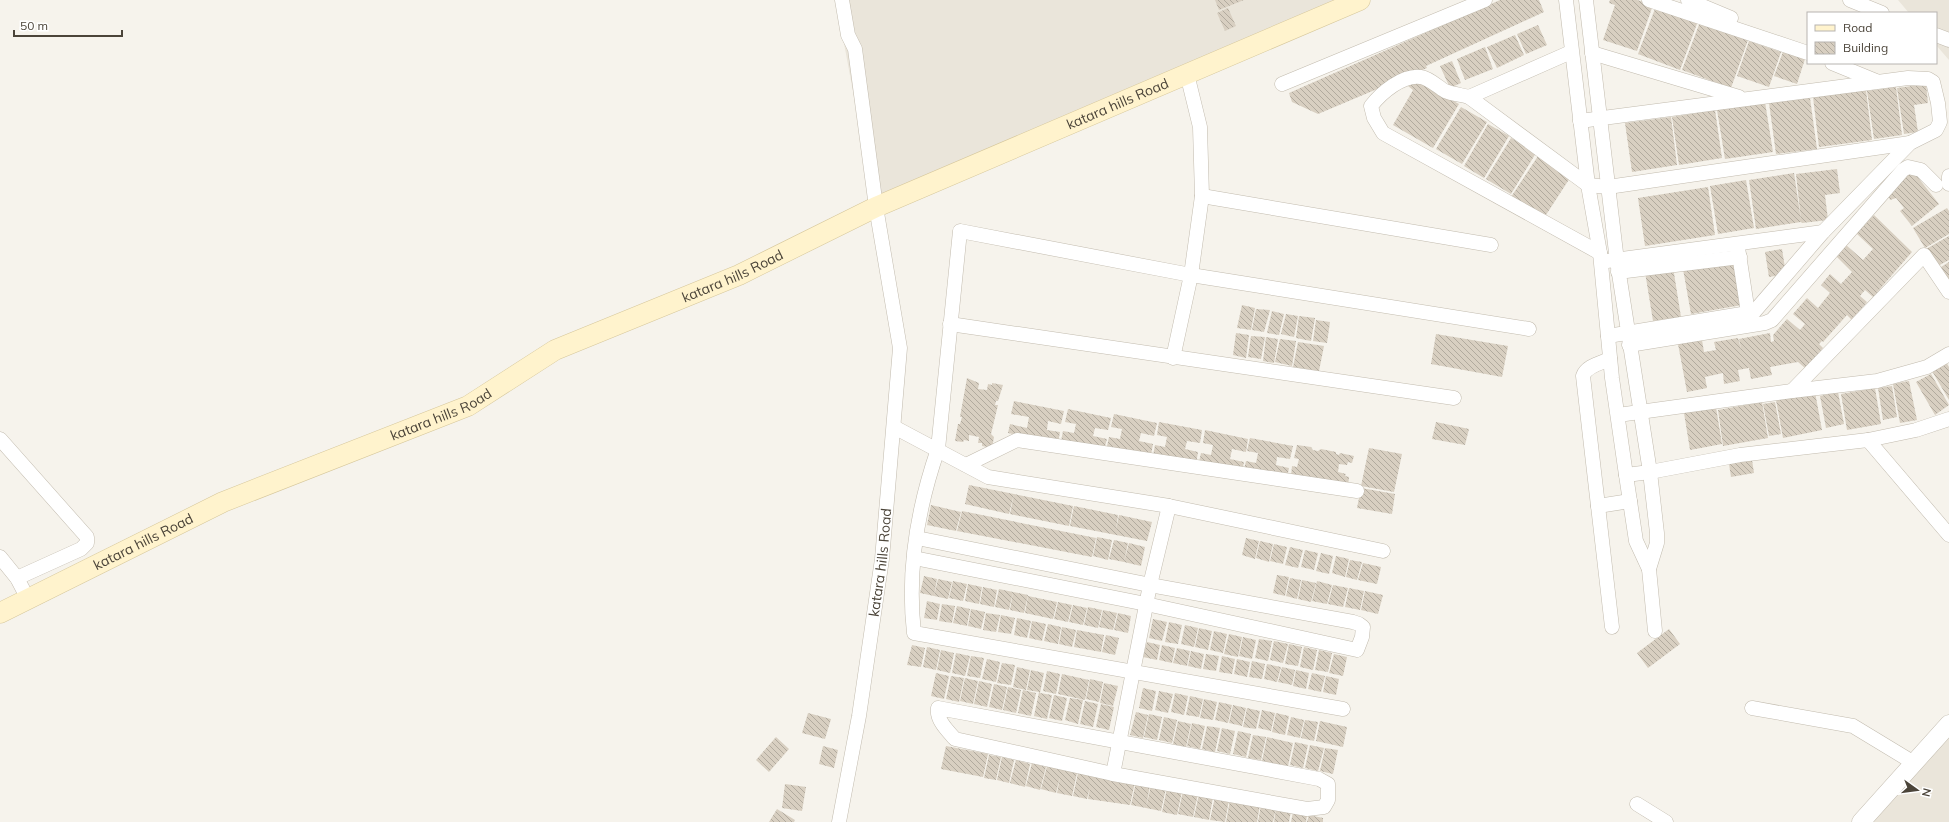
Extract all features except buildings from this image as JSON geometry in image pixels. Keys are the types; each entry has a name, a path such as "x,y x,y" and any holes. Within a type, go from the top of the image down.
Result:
{"main road":[{"name":"katara hills Road","path":"0,613 223,502 468,406 555,350 739,275 876,207 1360,0"}],"street":[{"name":"katara hills Road","path":"840,822 859,716 882,558 900,348 876,207 854,49 848,34 842,0"},
{"path":"1282,84 1486,0"},
{"path":"1566,0 1571,52 1588,185 1600,258 1610,359 1626,475 1636,541 1649,569 1655,631"},
{"path":"1586,0 1617,266 1650,472 1657,533 1657,543 1649,569"},
{"path":"1649,0 1807,53"},
{"path":"1688,0 1731,18"},
{"path":"1850,0 1880,12"},
{"path":"1937,35 1949,40"},
{"path":"1469,97 1571,52"},
{"path":"1592,53 1744,99"},
{"path":"1834,64 1877,81"},
{"path":"1173,358 1190,275 1202,196 1200,127 1187,74"},
{"path":"1580,121 1908,78 1928,79 1933,82 1938,102 1940,122 1936,130 1910,143 1608,187 1588,185 1469,97 1447,92 1422,77 1412,76 1377,98 1371,106 1374,118 1383,133 1600,258 1617,266 1739,251 1823,232"},
{"path":"1628,339 1754,312 1823,232 1910,143"},
{"path":"1608,336 1628,339 1765,324 1772,320 1903,170 1908,167 1921,170 1942,185 1949,176"},
{"path":"1202,196 1491,245"},
{"path":"1343,709 914,633 911,609 914,558 927,482 938,449 960,231 1190,275 1530,330"},
{"path":"1739,251 1748,313"},
{"path":"1792,391 1924,255 1949,292"},
{"path":"950,324 1173,358 1454,398"},
{"path":"1618,414 1878,381 1928,367 1949,354"},
{"path":"1610,359 1589,368 1584,372 1583,376 1612,627"},
{"path":"1626,475 1740,455 1868,440 1916,430 1949,419"},
{"path":"894,427 938,449 988,477 1169,506 1383,551"},
{"path":"0,439 87,537 87,543 81,549 17,578"},
{"path":"966,465 1017,440 1356,491"},
{"path":"1868,440 1949,534"},
{"path":"1598,506 1630,501"},
{"path":"1113,774 1146,604 1169,506"},
{"path":"914,558 1146,604 1357,650 1362,637 1363,628 1360,624 1352,622 1150,585 917,538"},
{"path":"0,557 17,578 28,599"},
{"path":"938,708 1120,742 1319,779 1328,784 1328,800 1324,807 1307,809 1113,774 954,739 941,723 937,712 938,708"},
{"path":"1752,708 1853,726 1914,763"},
{"path":"1860,822 1949,724"},
{"path":"1637,804 1666,822"}],"shaded area":[{"path":"836,0 1360,0 874,205"},
{"path":"1898,0 1949,0 1949,60 1937,46 1937,12 1908,12"},
{"path":"1949,729 1949,822 1865,822"}]}
